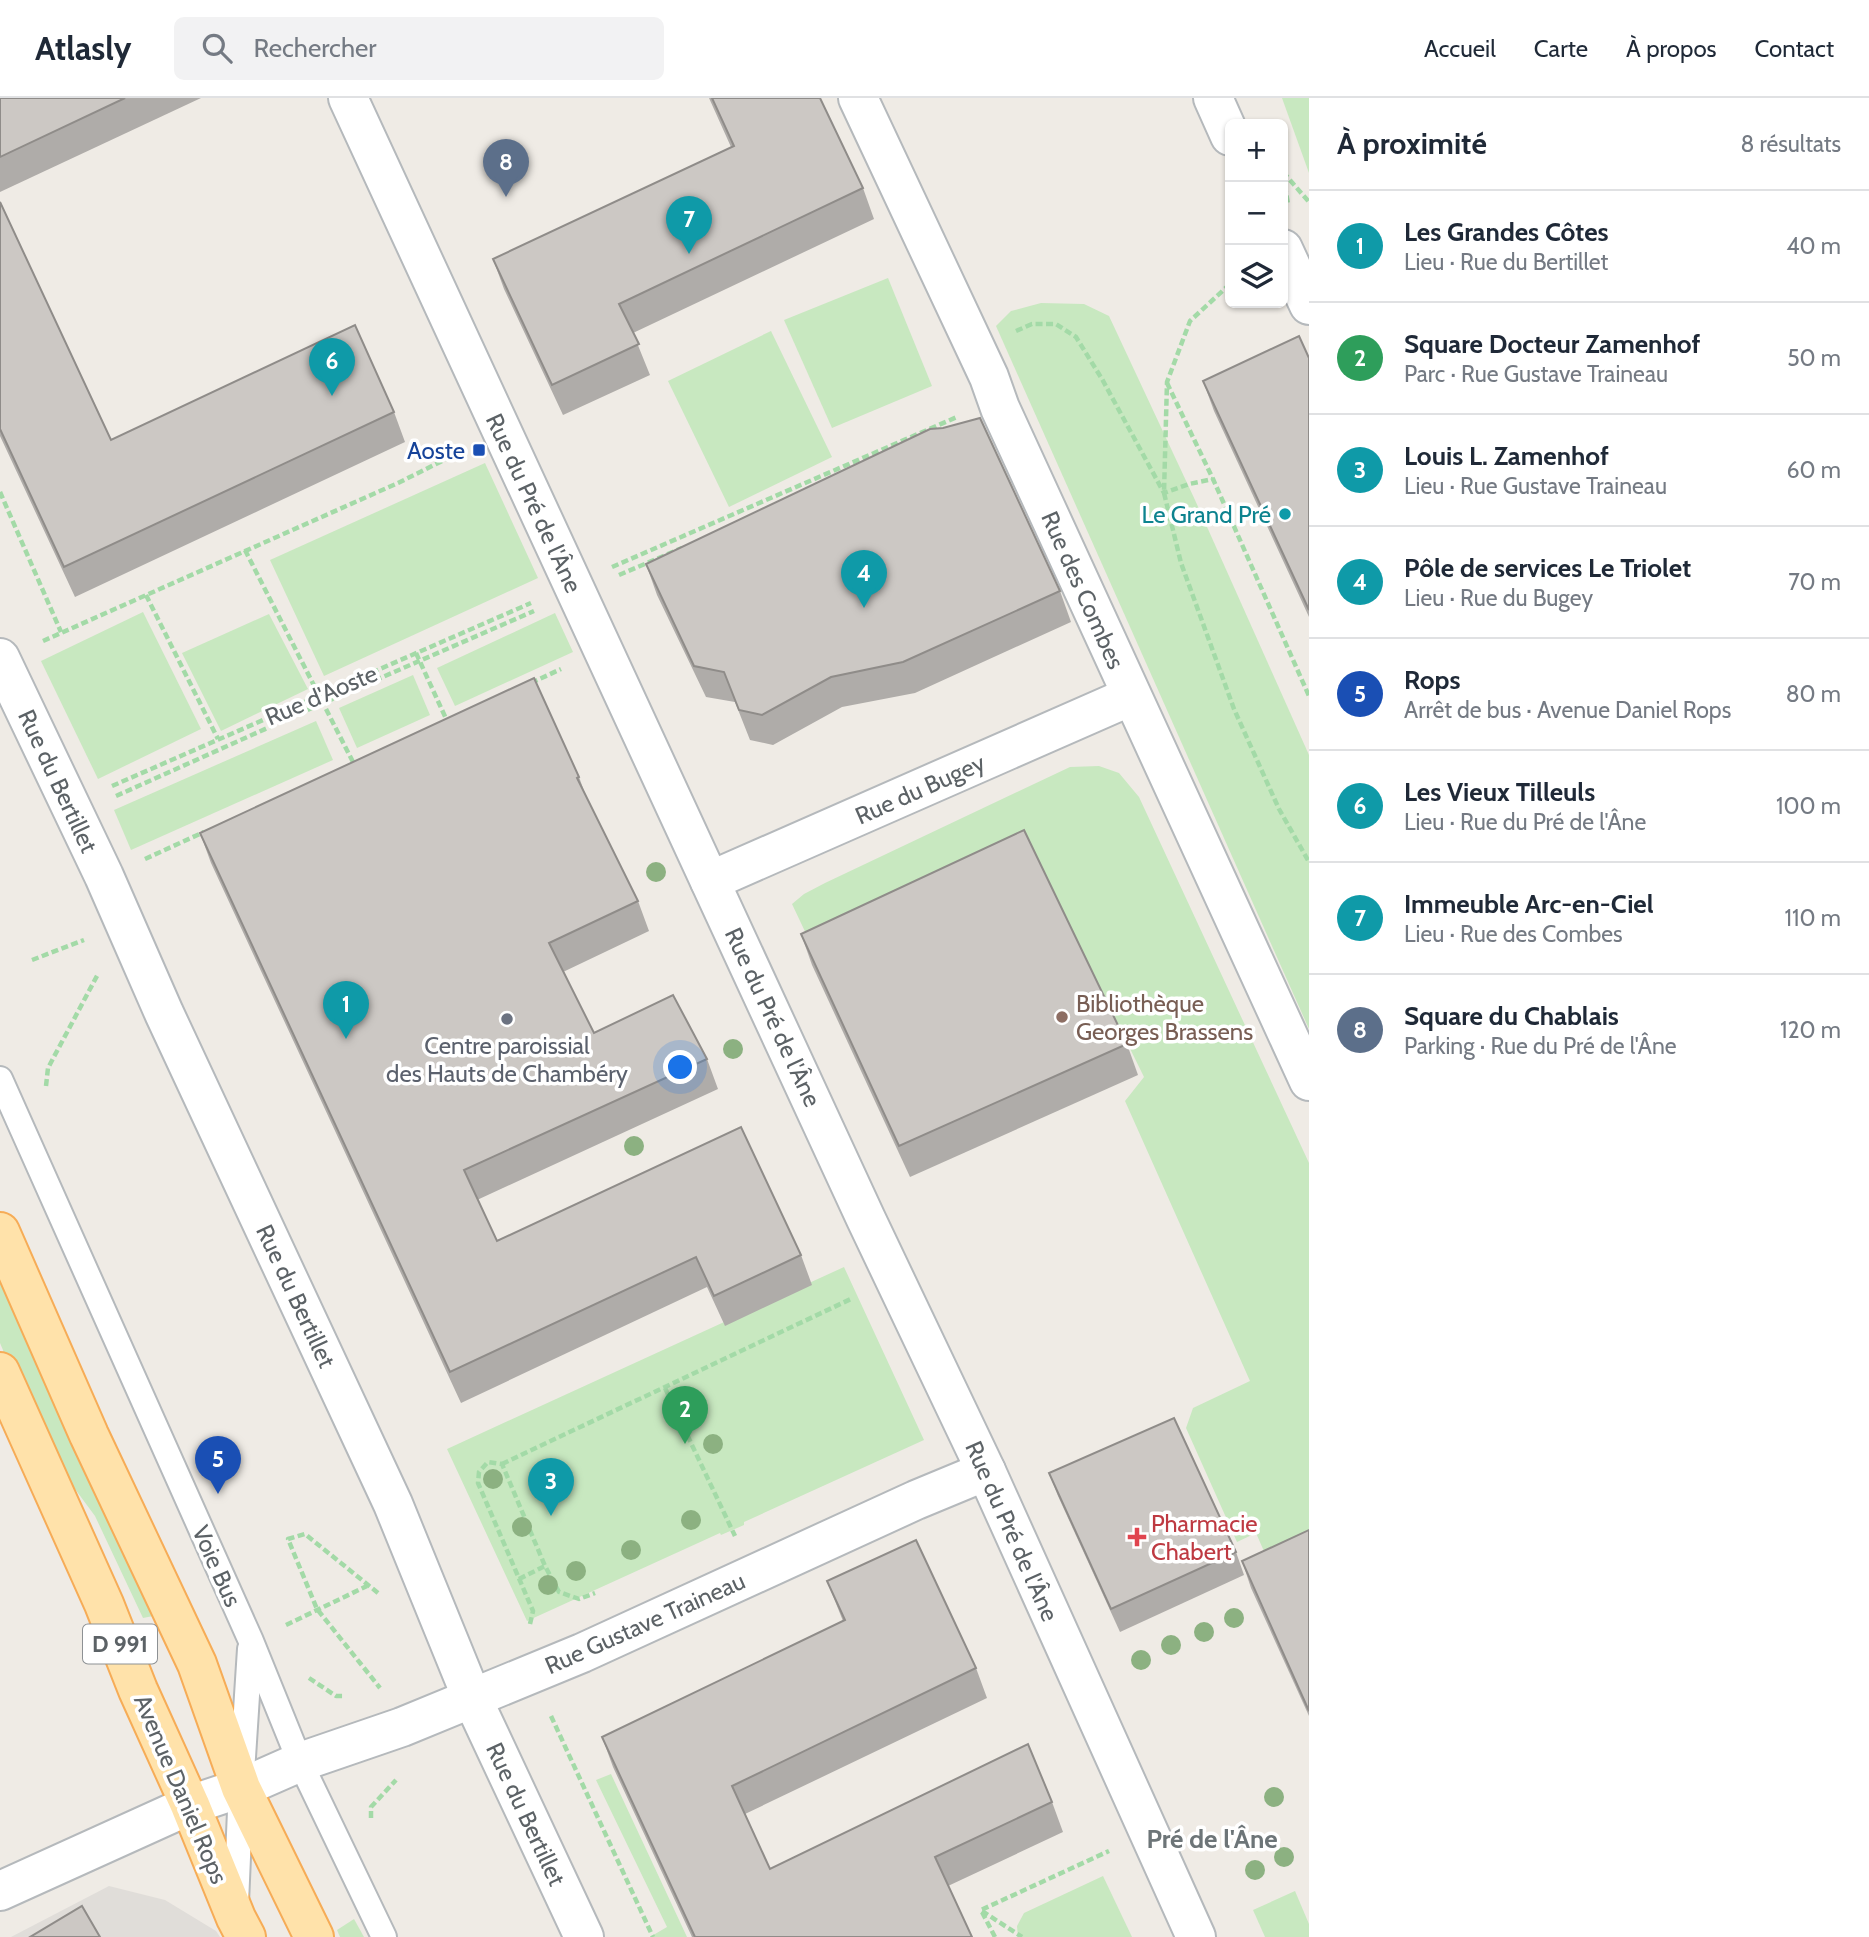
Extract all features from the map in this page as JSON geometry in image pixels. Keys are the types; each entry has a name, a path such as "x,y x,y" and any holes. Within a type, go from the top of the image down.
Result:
{"main road":[{"path":"0,1232 89,1435 197,1664 241,1788 314,1937"},
{"name":"Avenue Daniel Rops","path":"0,1372 104,1604 138,1690 241,1928"}],"street":[{"name":"Rue du Pré de l'Âne","path":"348,98 894,1278 986,1471 1196,1937"},
{"name":"Rue des Combes","path":"858,98 1309,1082"},
{"path":"1213,98 1225,125"},
{"path":"1288,259 1309,305"},
{"name":"Rue du Bertillet","path":"0,658 104,876 393,1504 472,1698 584,1937"},
{"name":"Rue du Bugey","path":"710,881 1130,696"},
{"name":"Rue Gustave Traineau","path":"0,1891 190,1805 241,1788 300,1762 402,1727 582,1653 916,1500 986,1471"}],"lane":[{"name":"Voie Bus","path":"0,1079 251,1641 300,1762 384,1937"},
{"path":"241,1928 241,1788 251,1641"}],"path":[{"path":"1288,178 1309,202"},
{"path":"1164,494 1167,382 1191,321 1225,289"},
{"path":"993,388 1015,332 1032,324 1056,324 1076,337 1102,379 1164,494 1181,563 1234,709 1279,809 1309,862"},
{"path":"1167,382 1309,696"},
{"name":"Rue d'Aoste","path":"69,805 573,585 993,388"},
{"path":"38,643 398,483 459,452"},
{"path":"1164,494 1189,484 1213,479"},
{"path":"0,492 61,632"},
{"path":"245,550 358,772"},
{"path":"146,595 218,739"},
{"path":"530,684 603,650"},
{"path":"416,653 451,730"},
{"path":"437,727 460,717"},
{"path":"342,770 366,759"},
{"path":"104,876 215,828"},
{"path":"32,960 125,924"},
{"path":"48,1068 125,924"},
{"path":"502,1464 894,1278"},
{"path":"665,1388 752,1575"},
{"path":"402,1727 382,1690 317,1609 288,1539 305,1534 367,1586 408,1612 437,1612"},
{"path":"519,1579 545,1566"},
{"path":"284,1626 367,1586"},
{"path":"982,1910 1149,1832"},
{"path":"982,1910 995,1937"},
{"path":"982,1910 1022,1937"}],"shaded area":[{"path":"109,1886 165,1900 216,1931 220,1937 11,1937"}],"green space":[{"path":"1282,98 1309,98 1309,173"},
{"path":"888,278 932,386 832,428 784,320"},
{"path":"1041,303 1084,304 1109,316 1309,755 1309,1029 996,326 1011,311"},
{"path":"771,331 832,457 729,507 668,381"},
{"path":"485,463 538,578 324,676 270,560"},
{"path":"143,612 201,729 98,779 41,661"},
{"path":"555,613 573,652 455,706 437,668"},
{"path":"269,614 308,689 221,731 182,653"},
{"path":"413,675 430,715 357,748 339,708"},
{"path":"316,721 333,760 131,850 114,810"},
{"path":"1099,766 1119,773 1139,797 1309,1163 1309,1557 1274,1574 1256,1533 1237,1542 1186,1428 1193,1408 1250,1381 1125,1101 1144,1077 1036,858 818,959 792,904 825,883 1070,767"},
{"path":"0,1265 153,1616 143,1618 95,1516 44,1447 0,1343"},
{"path":"844,1267 924,1440 744,1522 744,1525 721,1535 720,1533 527,1621 447,1449"},
{"path":"611,1774 687,1937 650,1937 667,1927 596,1780"},
{"path":"1103,1876 1132,1937 1018,1937 1017,1926 1024,1913"},
{"path":"1295,1891 1309,1924 1309,1937 1265,1937 1253,1910"},
{"path":"354,1919 364,1937 340,1937 337,1930"}],"building":[{"path":"0,98 125,98 0,157"},
{"path":"712,98 820,98 863,188 619,304 639,344 552,385 493,259 734,146"},
{"path":"0,202 111,440 355,325 394,412 64,567 0,429"},
{"name":"Le Grand Pré","path":"1299,336 1309,358 1309,610 1203,381"},
{"path":"980,418 1060,591 903,662 831,677 762,715 739,710 724,672 694,666 646,564 930,429"},
{"path":"534,678 579,777 577,778 638,901 549,943 594,1033 673,995 707,1059 464,1170 497,1241 741,1127 801,1255 714,1296 696,1257 450,1372 200,833"},
{"name":"Bibliothèque Georges Brassens","path":"1024,830 1127,1044 899,1146 801,934"},
{"path":"1174,1418 1236,1552 1111,1609 1049,1473"},
{"path":"1309,1530 1309,1711 1242,1561"},
{"path":"916,1540 976,1668 732,1786 770,1869 1028,1744 1052,1802 935,1857 972,1937 695,1937 602,1737 845,1620 827,1581"},
{"path":"82,1906 100,1937 30,1937"}],"place":[{"name":"Square du Chablais","path":"506,197"},
{"name":"Immeuble Arc-en-Ciel","path":"689,254"},
{"name":"Les Vieux Tilleuls","path":"332,396"},
{"name":"Aoste","path":"479,450"},
{"name":"Le Grand Pré","path":"1285,514"},
{"name":"Pôle de services Le Triolet","path":"864,608"},
{"name":"Bibliothèque Georges Brassens","path":"1062,1017"},
{"name":"Centre paroissial des Hauts de Chambéry","path":"507,1019"},
{"name":"Les Grandes Côtes","path":"346,1039"},
{"name":"Square Docteur Zamenhof","path":"685,1444"},
{"name":"Rops","path":"218,1494"},
{"name":"Louis L. Zamenhof","path":"551,1516"},
{"name":"Pharmacie Chabert","path":"1137,1537"}],"district":[{"name":"Pré de l'Âne","path":"1212,1839"}]}
